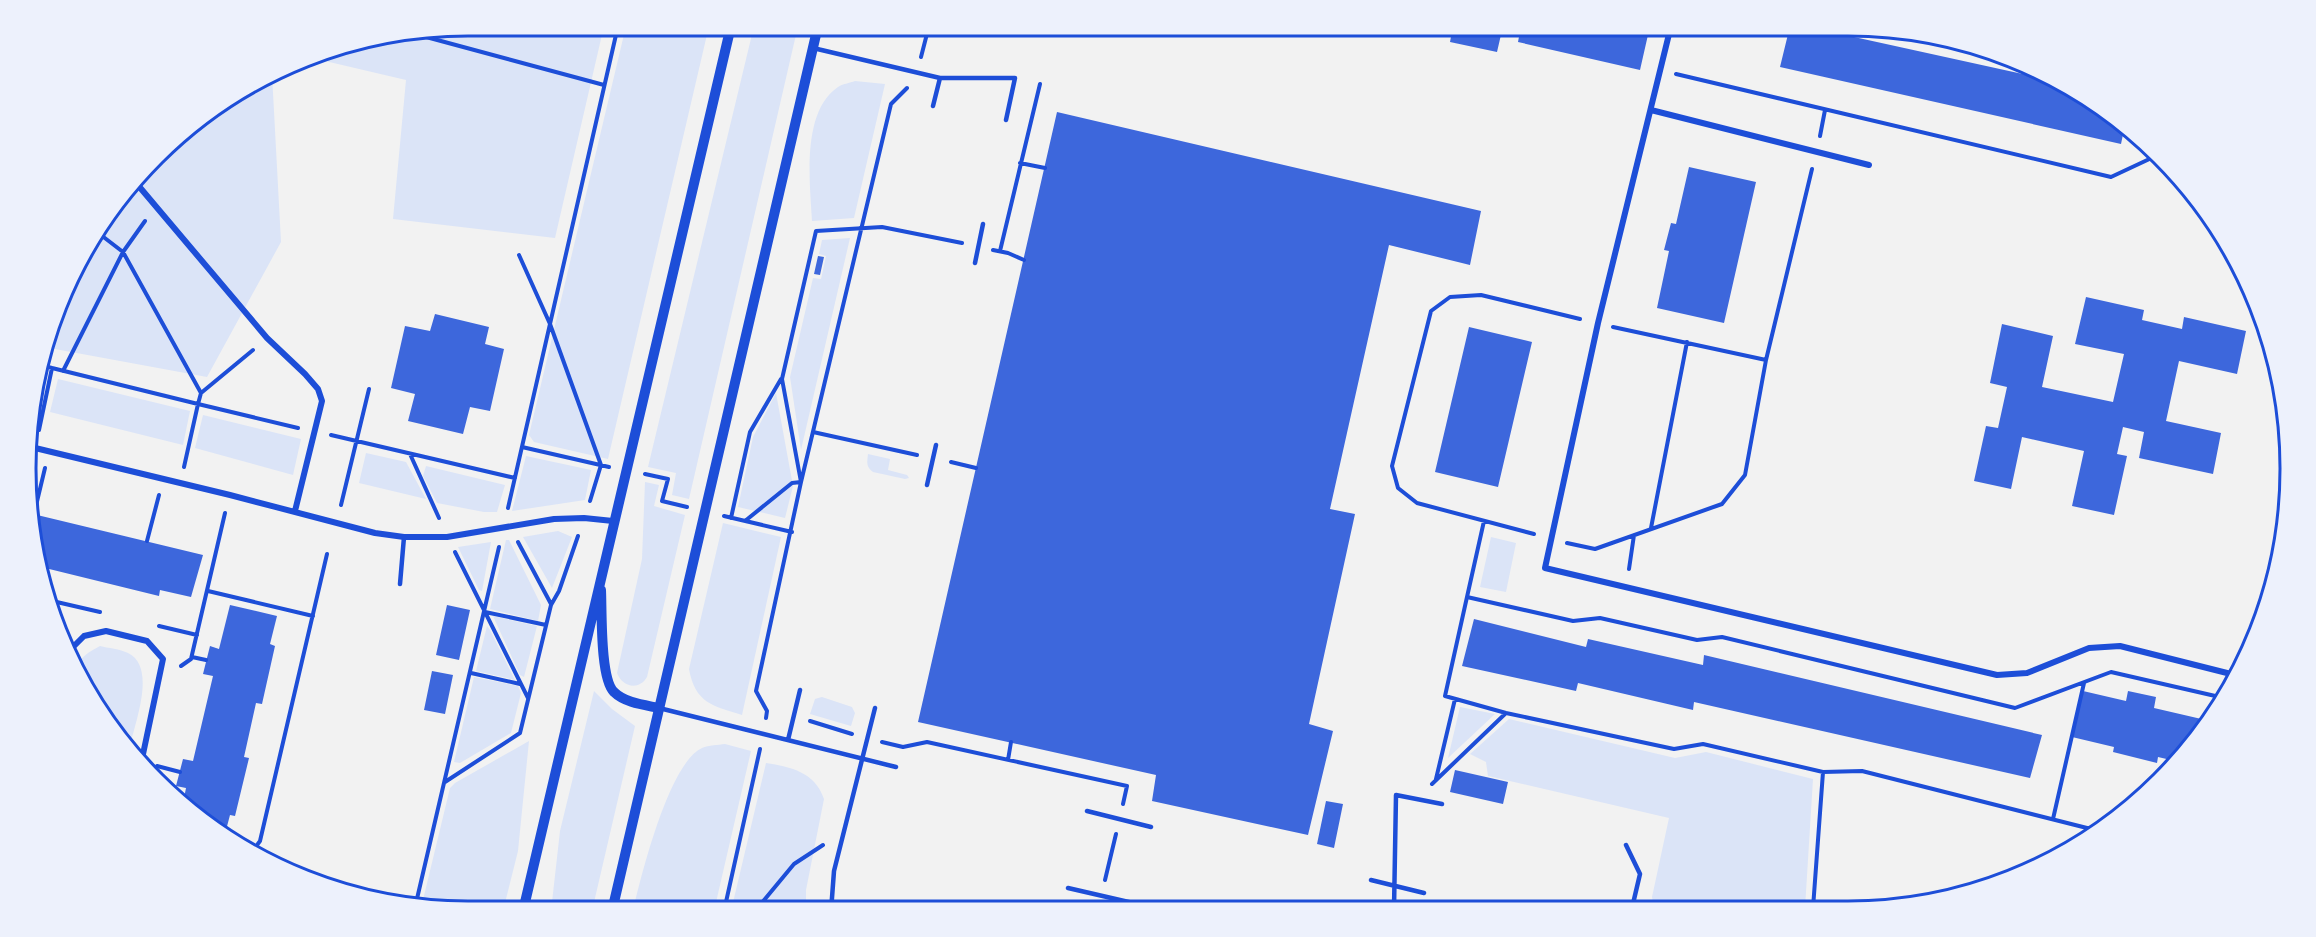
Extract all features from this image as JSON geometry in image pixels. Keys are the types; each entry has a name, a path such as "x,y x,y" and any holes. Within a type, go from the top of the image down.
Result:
{"street":[{"path":"525,901 729,36"},
{"path":"614,901 816,36"},
{"path":"1669,36 1598,323 1545,568 1997,675 2027,673 2089,648 2120,646 2228,673"},
{"path":"1651,110 1869,165"},
{"path":"139,187 267,338 318,388 322,401 295,512"},
{"path":"37,449 230,495 336,524 404,537 447,537 554,519 584,518 613,521"},
{"path":"601,575 606,677 614,693 632,702 658,708"},
{"path":"74,646 84,636 106,631 147,641 163,659 143,754"}],"lane":[{"path":"813,48 940,78 1015,78 1006,120"},
{"path":"933,106 940,78"},
{"path":"975,263 983,224"},
{"path":"927,485 936,445"},
{"path":"400,584 404,537"},
{"path":"788,740 800,690"},
{"path":"658,708 896,767"},
{"path":"832,901 834,870 874,708"},
{"path":"1394,901 1396,795 1442,804"},
{"path":"1088,811 1151,827"},
{"path":"1626,845 1640,874 1634,901"},
{"path":"1371,880 1424,893"},
{"path":"1068,888 1124,901"}],"path":[{"path":"417,898 471,673 616,36"},
{"path":"926,36 916,74 907,88 891,104 801,482 756,691 767,711 828,725 867,738 903,747 927,742 1127,786 1102,896"},
{"path":"430,38 604,85"},
{"path":"1660,71 2111,177 2149,159"},
{"path":"1000,251 1040,84"},
{"path":"1598,323 1766,360 1825,110"},
{"path":"1020,163 1045,168"},
{"path":"63,370 123,252 155,208"},
{"path":"731,518 750,432 782,379 816,231 882,227 1000,251 1024,260"},
{"path":"103,237 123,252 201,393"},
{"path":"444,782 520,733 551,605 559,591 601,465 550,324 519,255"},
{"path":"180,483 201,393 267,338"},
{"path":"1651,528 1687,342"},
{"path":"48,367 515,478"},
{"path":"39,424 52,368"},
{"path":"782,379 801,482"},
{"path":"336,524 369,389"},
{"path":"813,432 976,468"},
{"path":"522,447 668,479 662,501 792,532"},
{"path":"37,500 49,452"},
{"path":"410,454 447,537 528,699"},
{"path":"147,541 163,479"},
{"path":"745,521 792,483 801,482"},
{"path":"178,675 181,664 192,657 230,495"},
{"path":"1484,521 1445,696 1506,712 1674,749 1703,744 1823,772 1862,771 2088,828"},
{"path":"503,527 516,538 551,605"},
{"path":"1626,587 1635,534"},
{"path":"257,845 260,841 327,554"},
{"path":"208,591 313,616"},
{"path":"1467,597 1573,621 1600,618 1697,640 1722,637 2015,708 2111,672 2215,696"},
{"path":"484,612 546,625"},
{"path":"192,657 206,660"},
{"path":"471,673 521,684"},
{"path":"2053,819 2084,682"},
{"path":"1435,779 1455,699"},
{"path":"726,901 767,711"},
{"path":"1422,800 1435,779 1506,712"},
{"path":"1008,760 1011,742"},
{"path":"155,766 159,755"},
{"path":"158,769 180,772"},
{"path":"1814,901 1823,772"},
{"path":"763,901 794,864 843,834"}],"shaded area":[{"path":"602,36 555,238 393,219 406,80 324,61 384,44 440,37"},
{"path":"624,36 707,36 608,459 534,442 529,435"},
{"path":"752,36 796,36 689,499 672,495 676,473 648,467"},
{"path":"855,81 885,84 854,218 812,221 810,149 818,113 826,98 838,87"},
{"path":"273,83 281,242 207,377 53,349 69,303 94,252 125,205 143,183 183,143 205,125"},
{"path":"850,238 801,450 790,377 813,278 821,279 826,256 819,254 822,240"},
{"path":"58,379 190,411 183,445 50,412"},
{"path":"776,393 793,486 785,518 738,507 753,437"},
{"path":"203,415 301,439 293,475 195,448"},
{"path":"366,453 406,462 426,499 359,483"},
{"path":"868,454 890,459 888,470 907,475 909,478 873,472 868,466"},
{"path":"526,456 591,470 585,500 512,511"},
{"path":"426,466 505,485 497,512 484,512 437,503 423,476"},
{"path":"645,482 659,485 654,506 685,515 647,677 635,686 623,682 617,673 642,559"},
{"path":"723,523 781,537 742,715 722,709 701,696 689,669"},
{"path":"558,531 572,537 552,588 523,537"},
{"path":"1491,537 1516,543 1506,592 1480,587"},
{"path":"506,540 509,540 541,605 538,621 490,609"},
{"path":"491,542 482,591 479,590 458,547"},
{"path":"493,616 537,626 524,677 520,675"},
{"path":"487,626 490,630 515,680 476,671"},
{"path":"100,646 128,653 137,660 143,682 132,740 109,709 81,660"},
{"path":"474,677 518,686 521,693 511,733 460,763 454,762"},
{"path":"594,691 612,709 635,726 594,901 552,901 560,831"},
{"path":"822,697 852,707 855,713 851,726 810,714 815,699"},
{"path":"1460,707 1495,714 1448,758"},
{"path":"1509,719 1675,758 1706,752 1813,779 1805,901 1653,901 1669,818 1488,776 1486,762 1470,754"},
{"path":"529,741 518,851 506,901 423,898 450,788"},
{"path":"725,744 751,751 716,901 636,901 658,822 678,775 690,758 702,748"},
{"path":"766,763 801,772 815,783 824,799 806,890 806,901 733,901"}],"building":[{"path":"1451,36 1501,36 1497,52 1450,42"},
{"path":"1519,36 1648,36 1640,70 1518,42"},
{"path":"1788,36 1848,36 2025,74 2064,94 2111,125 2123,135 2121,144 1780,67"},
{"path":"1057,112 1481,211 1470,265 1389,245 1330,509 1355,514 1309,724 1333,731 1308,835 1152,801 1156,775 918,722"},
{"path":"1689,167 1756,182 1724,323 1657,308 1669,251 1664,250 1671,223 1676,224"},
{"path":"818,256 824,257 820,275 814,274"},
{"path":"2086,297 2144,310 2142,320 2182,329 2184,317 2246,331 2237,374 2179,361 2166,421 2221,433 2213,474 2139,458 2144,432 2123,427 2117,454 2127,456 2114,515 2072,506 2084,451 2022,437 2011,489 1974,481 1986,426 1998,428 2007,387 1990,383 2002,324 2053,336 2042,387 2113,402 2124,354 2075,344"},
{"path":"435,314 489,327 485,344 504,349 490,411 470,407 463,434 408,421 415,394 391,388 405,326 430,331"},
{"path":"1469,327 1532,342 1498,487 1435,472"},
{"path":"39,515 203,555 191,597 160,590 159,596 48,569"},
{"path":"230,605 277,616 270,644 275,646 262,704 256,703 244,757 249,758 235,816 230,815 227,827 185,795 186,788 176,786 183,759 193,761 213,676 203,674 210,646 219,649"},
{"path":"447,605 470,610 459,660 436,655"},
{"path":"1474,619 1586,647 1588,639 1703,665 1704,655 2042,735 2030,778 1694,702 1693,710 1578,683 1576,691 1462,666"},
{"path":"432,671 453,675 445,714 424,710"},
{"path":"2083,691 2126,701 2128,691 2156,697 2154,708 2200,719 2173,754 2168,759 2158,757 2157,763 2113,752 2114,747 2072,737"},
{"path":"1455,770 1508,782 1503,804 1450,792"},
{"path":"1326,801 1343,804 1334,848 1317,844"}]}
